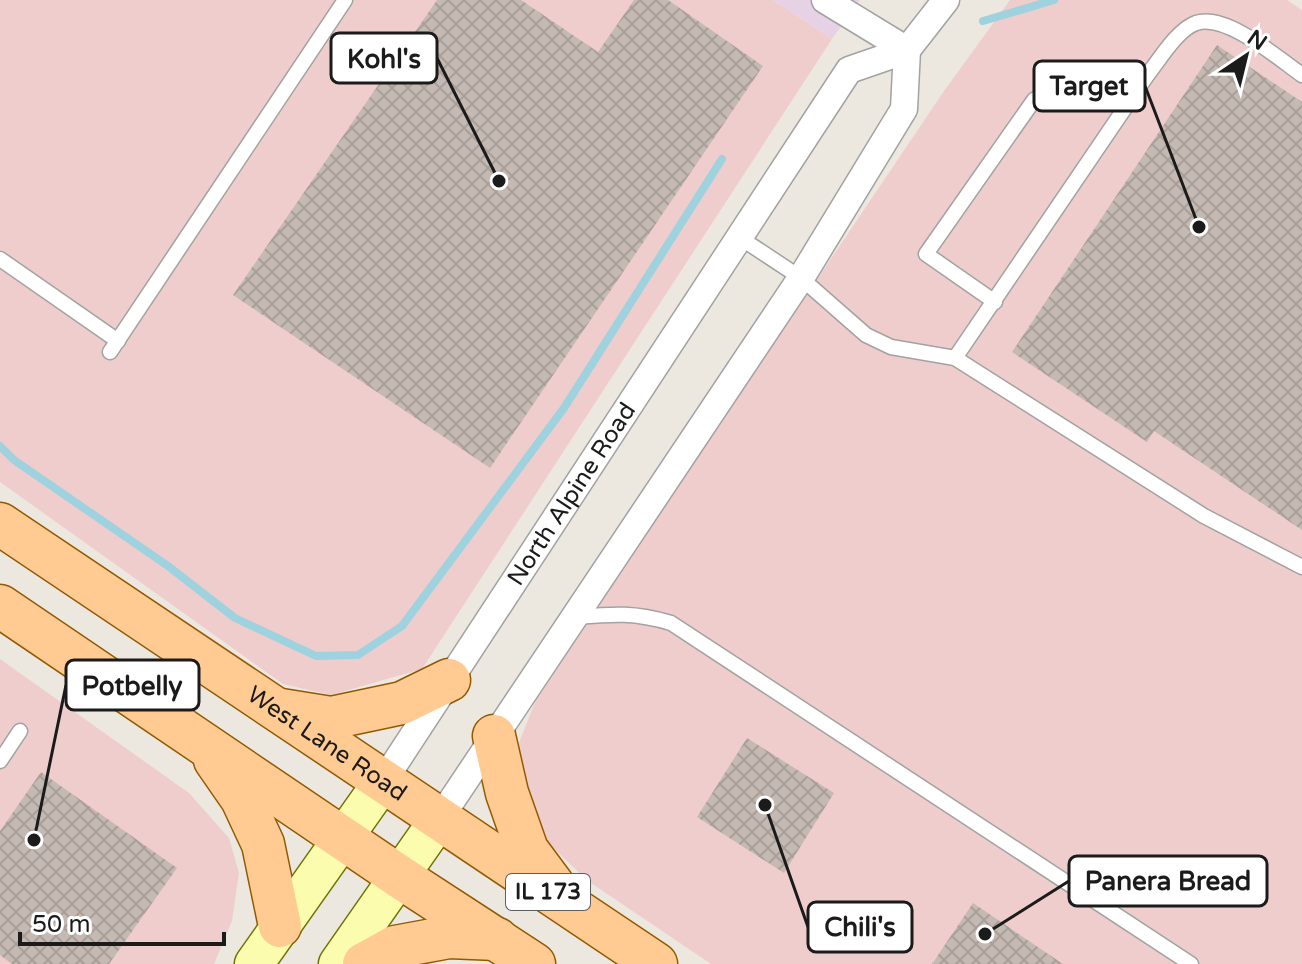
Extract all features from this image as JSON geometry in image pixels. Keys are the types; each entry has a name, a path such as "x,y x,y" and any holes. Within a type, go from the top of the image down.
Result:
{"main road":[{"name":"West Lane Road","path":"0,524 656,964"},
{"name":"IL 173","path":"0,606 534,964"},
{"path":"276,710 331,718 402,703 449,680"},
{"path":"494,736 507,793 527,850 568,906"},
{"path":"203,742 242,799 263,844 280,926"},
{"name":"North Alpine Road","path":"254,964 384,780"},
{"path":"338,964 440,818"},
{"path":"364,964 395,947 449,937 497,939"}],"street":[{"path":"825,0 907,50"},
{"path":"440,818 801,278 904,109 907,50 946,0"},
{"name":"North Alpine Road","path":"384,780 849,70 907,50"}],"lane":[{"path":"0,259 114,346 345,0"},
{"path":"955,358 1148,74 1181,34 1196,23 1219,22 1302,75"},
{"path":"995,302 926,254 1034,100 1050,90 1068,85 1148,74"},
{"path":"739,237 801,278 866,335 891,347 955,358 1204,516 1302,567"},
{"path":"574,617 642,614 671,623 1191,964"},
{"path":"0,761 20,731"}],"shaded area":[{"path":"0,0 773,0 832,39 422,669 331,695 283,684 0,482"},
{"path":"773,0 860,0 832,39"},
{"path":"1010,0 1287,0 1302,10 1302,964 711,964 588,881 549,844 529,799 515,753 539,692 944,91"},
{"path":"0,659 189,793 229,838 239,873 232,921 214,964 0,964"}],"building":[{"path":"437,0 521,0 598,52 634,0 668,0 763,66 490,468 233,295"},
{"path":"1217,45 1302,102 1302,530 1154,431 1147,442 1012,352"},
{"path":"747,738 834,793 784,873 697,817"},
{"path":"41,772 177,868 109,964 12,964 0,955 0,831"},
{"path":"973,903 1063,964 932,964"}],"waterway":[{"path":"983,21 1054,0"},
{"path":"0,446 14,460 168,566 235,618 316,656 358,655 402,626 564,408 722,159"}],"place":[{"name":"Kohl's","path":"499,181"},
{"name":"Target","path":"1199,227"},
{"name":"Chili's","path":"765,805"},
{"name":"Potbelly","path":"34,840"},
{"name":"Panera Bread","path":"985,934"}]}
